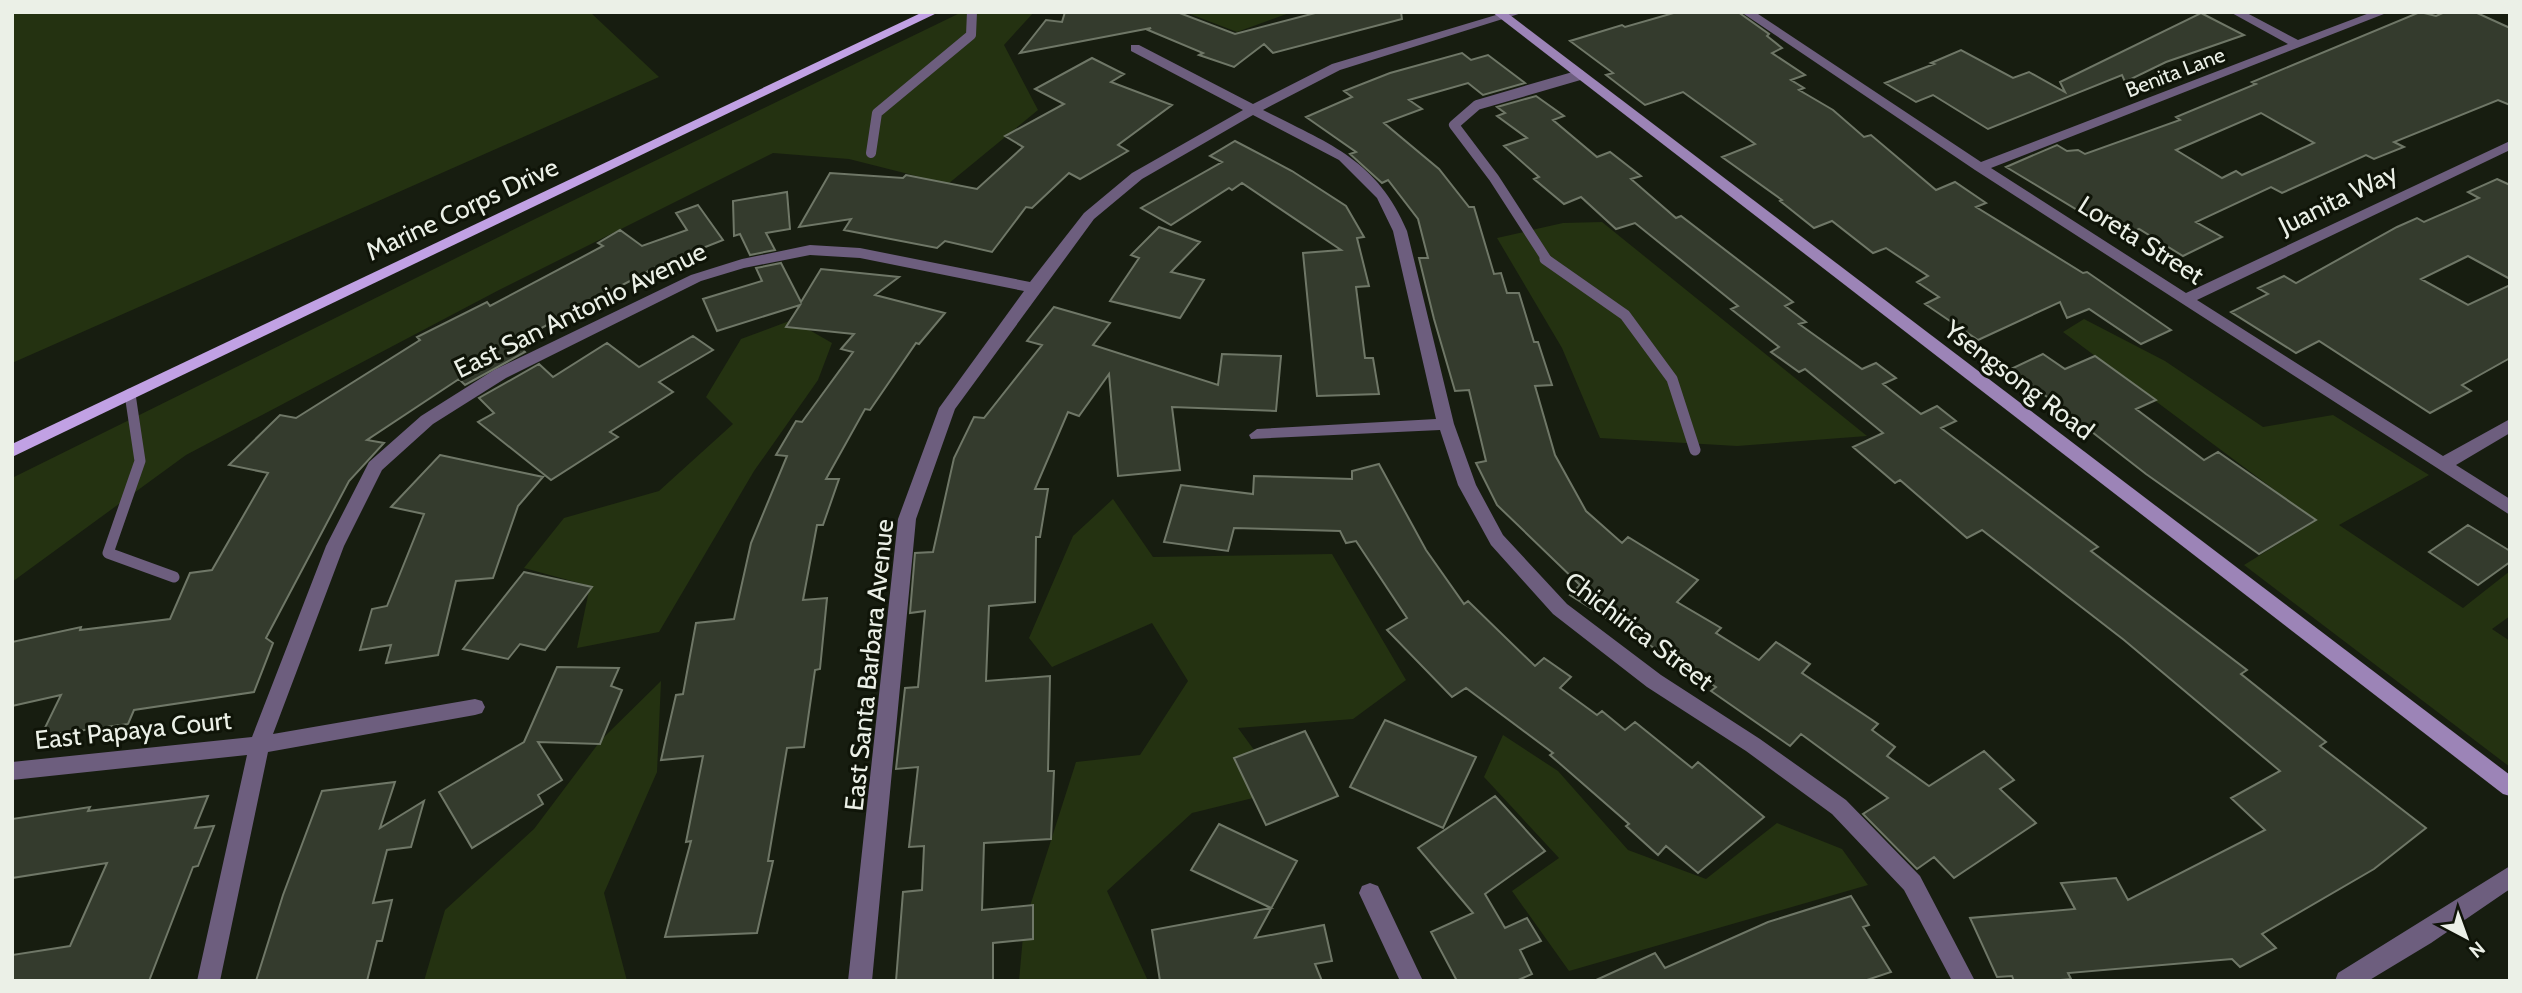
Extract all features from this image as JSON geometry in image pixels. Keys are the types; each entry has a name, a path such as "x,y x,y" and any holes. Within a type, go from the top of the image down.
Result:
{"main road":[{"name":"Marine Corps Drive","path":"12,450 933,12"},
{"name":"Ysengsong Road","path":"1507,14 1580,75 2510,787"}],"street":[{"name":"Loreta Street","path":"1747,12 1980,167 2188,298 2510,508"},
{"path":"2236,12 2298,45"},
{"name":"Benita Lane","path":"1980,167 2383,12"},
{"name":"East Santa Barbara Avenue","path":"860,981 907,519 947,408 1089,216 1137,176 1252,110 1336,67 1507,14"},
{"name":"Chichirica Street","path":"1135,48 1344,157 1369,177 1389,202 1400,231 1446,424 1467,485 1497,541 1560,610 1654,681 1839,807 1912,883 1964,981"},
{"name":"Juanita Way","path":"2188,298 2510,145"},
{"name":"East San Antonio Avenue","path":"208,981 260,745 335,545 375,466 427,420 500,374 696,278 742,264 810,250 860,253 1034,288"},
{"path":"1257,435 1446,424"},
{"path":"2443,464 2510,425"},
{"name":"East Papaya Court","path":"12,771 260,745 475,707"},
{"path":"2346,981 2423,935 2510,876"},
{"path":"1370,893 1412,981"}],"lane":[{"path":"871,152 877,113 971,36 971,12"},
{"path":"1580,75 1477,105 1454,125 1494,178 1545,259 1625,315 1672,379 1695,450"},
{"path":"130,394 140,461 108,553 174,577"}],"green space":[{"path":"12,12 590,12 659,77 12,363"},
{"path":"962,12 1034,12 1004,45 1038,110 948,184 849,159 773,153 499,290 186,455 12,582 12,478 535,219"},
{"path":"1185,12 1292,12 1237,32"},
{"path":"1602,222 1867,436 1737,446 1600,438 1562,348 1497,238 1563,223"},
{"path":"2084,319 2165,361 2263,427 2333,415 2429,475 2339,525 2463,608 2510,571 2510,616 2492,629 2510,641 2510,767 2244,565 2316,521 2063,332"},
{"path":"792,320 832,343 818,380 754,471 659,632 577,648 590,586 524,568 564,518 659,491 733,424 706,397 741,339"},
{"path":"1113,499 1153,557 1332,554 1406,680 1353,719 1238,728 1276,780 1253,798 1192,813 1107,891 1148,981 1019,981 1024,925 1076,762 1140,755 1188,681 1152,623 1052,667 1029,638 1073,536"},
{"path":"661,681 657,772 604,893 627,981 424,981 445,910 534,829 601,740"},
{"path":"1503,735 1558,771 1628,850 1706,879 1777,823 1842,849 1868,885 1569,971 1512,891 1559,858 1484,777"}],"building":[{"path":"1065,12 1177,12 1235,34 1319,12 1401,12 1402,19 1273,53 1264,44 1234,67 1199,55 1203,53 1148,30 1151,28 1020,53 1046,20 1062,22"},
{"path":"1677,12 1738,12 1769,34 1767,36 1782,48 1772,53 1805,75 1791,80 1804,88 1799,90 1833,110 1864,137 1871,135 1936,190 1955,182 1986,203 1976,207 2083,273 2087,272 2171,330 2141,344 2089,309 2067,318 2060,302 1978,340 1925,304 1939,297 1917,282 1928,276 1886,248 1873,253 1832,221 1814,228 1780,201 1782,200 1722,157 1755,144 1683,92 1645,105 1606,75 1613,73 1570,41"},
{"path":"2420,12 2436,16 2445,12 2475,12 2510,28 2510,105 2498,100 2394,142 2404,147 2374,159 2366,155 2282,193 2271,187 2196,222 2222,237 2183,256 2139,229 2130,233 2093,210 2084,214 2006,167 2057,145 2067,151 2078,150 2085,154 2180,120 2176,117 2256,84 2252,82","holes":["2261,113 2314,143 2242,175 2236,171 2222,178 2176,150"]},
{"path":"2201,13 2244,35 2166,62 2125,82 2122,75 1988,129 1933,95 1916,102 1885,83 1961,50 2013,78 2029,72 2065,92 2060,82"},
{"path":"1462,53 1471,60 1488,55 1525,83 1483,95 1468,83 1409,100 1422,109 1384,123 1439,169 1469,207 1474,207 1494,274 1501,273 1507,293 1519,293 1534,342 1538,342 1552,385 1535,386 1555,455 1586,511 1622,543 1628,537 1698,580 1677,602 1721,628 1716,633 1759,660 1776,642 1810,664 1802,673 1878,724 1872,730 1895,747 1887,756 1929,786 1984,751 2014,780 2000,789 2036,823 1954,878 1934,857 1917,869 1863,814 1888,798 1801,734 1790,746 1711,691 1716,687 1570,595 1580,585 1497,505 1476,463 1486,461 1469,390 1455,391 1434,319 1419,258 1428,258 1418,219 1388,180 1382,183 1350,154 1356,152 1306,117 1352,97 1344,91 1390,73"},
{"path":"1092,58 1124,74 1111,82 1172,105 1118,145 1128,151 1080,179 1069,173 1032,208 1026,207 992,252 945,241 937,248 844,230 851,219 799,227 830,173 903,178 906,175 977,189 1023,147 1005,136 1064,104 1035,89"},
{"path":"1536,96 1564,116 1553,120 1597,157 1610,152 1641,176 1631,179 1676,218 1681,216 1793,302 1785,306 1806,322 1799,324 1862,369 1876,363 1896,378 1883,384 1921,414 1937,406 1956,421 1941,428 2098,547 2091,551 2247,670 2241,674 2326,742 2320,746 2426,828 2374,869 2262,934 2276,948 2240,967 2232,959 2068,973 2071,979 2050,981 2014,981 2012,976 1997,977 1970,918 2075,909 2061,883 2116,878 2128,900 2265,830 2231,798 2280,771 2124,640 1982,530 1967,538 1900,480 1895,483 1853,447 1883,433 1805,369 1799,372 1771,352 1779,347 1731,309 1738,306 1635,223 1616,229 1581,197 1564,204 1534,179 1539,177 1504,146 1527,138 1497,116 1505,113 1497,107"},
{"path":"1235,141 1292,171 1346,206 1364,237 1357,238 1369,286 1356,287 1365,358 1373,358 1379,394 1317,396 1303,253 1341,250 1242,183 1232,190 1229,188 1171,225 1141,208 1222,162 1210,156"},
{"path":"2497,179 2510,185 2510,279 2468,256 2421,279 2468,305 2510,285 2510,358 2462,385 2471,391 2430,413 2319,341 2296,353 2231,312 2268,294 2258,288 2284,276 2296,283 2397,227 2417,218 2424,222 2479,198 2468,192"},
{"path":"787,192 790,229 766,233 775,250 750,255 740,234 734,236 733,201"},
{"path":"698,205 723,240 660,265 515,342 525,352 465,385 459,379 367,440 384,443 349,481 266,638 273,643 254,692 134,710 128,724 41,736 61,695 12,706 12,642 81,627 80,630 170,619 190,573 212,570 268,473 229,465 280,415 296,418 420,340 417,337 487,302 490,306 603,246 598,243 620,230 642,246 687,230 676,213"},
{"path":"1159,227 1200,242 1171,272 1204,280 1180,318 1110,301 1139,258 1131,255"},
{"path":"781,263 801,302 821,269 899,277 875,295 945,313 919,344 916,343 870,410 865,409 826,479 839,479 823,525 817,525 803,600 827,598 820,669 815,670 804,747 787,748 768,861 773,861 757,933 665,937 691,841 686,842 703,756 661,760 676,695 683,694 696,623 734,619 751,543 787,456 776,455 796,421 802,422 853,352 841,349 854,334 786,327 800,305 717,331 703,299 762,281 756,268"},
{"path":"1054,307 1110,323 1093,345 1218,385 1222,354 1281,356 1276,411 1172,407 1180,470 1118,476 1109,374 1079,416 1068,412 1035,489 1048,489 1040,537 1036,537 1035,602 989,606 986,681 1050,676 1048,771 1054,771 1051,839 984,843 982,910 1033,905 1033,939 993,943 993,981 896,981 903,892 922,890 924,846 909,847 918,767 896,769 905,688 918,687 925,611 910,613 915,553 933,552 954,458 974,417 984,418 1042,345 1027,341"},
{"path":"693,336 713,350 659,382 673,392 610,432 618,437 551,480 478,422 494,413 479,398 539,364 553,377 607,343 639,367"},
{"path":"2043,354 2065,369 2095,356 2156,400 2136,409 2204,460 2218,452 2316,520 2259,554 2146,474 2011,369"},
{"path":"440,455 543,477 518,506 493,578 456,581 438,655 386,663 391,645 360,650 372,609 387,606 424,514 391,507"},
{"path":"1379,464 1426,550 1464,604 1468,601 1535,666 1544,658 1571,677 1560,688 1597,715 1602,711 1625,730 1635,722 1692,768 1698,762 1764,817 1698,873 1666,846 1658,855 1626,826 1629,824 1550,755 1553,753 1466,688 1452,697 1387,630 1407,618 1356,541 1346,543 1340,531 1234,528 1228,551 1164,542 1181,485 1253,494 1254,476 1352,479 1352,471"},
{"path":"2468,525 2510,551 2510,562 2478,585 2429,552"},
{"path":"524,572 592,587 545,650 520,644 508,659 463,649"},
{"path":"557,667 619,668 611,686 622,690 600,744 538,742 562,780 538,795 543,804 472,848 439,792 524,742"},
{"path":"1385,720 1476,757 1443,828 1350,787"},
{"path":"1305,731 1338,796 1266,825 1234,758"},
{"path":"395,782 380,828 424,801 411,847 387,850 373,903 392,900 382,941 377,941 367,981 256,981 283,895 322,791"},
{"path":"208,796 195,828 214,826 198,866 193,867 149,981 12,981 12,955 70,946 107,863 12,878 12,819 90,807 88,811"},
{"path":"1495,796 1545,851 1485,894 1505,928 1527,918 1541,941 1520,950 1532,974 1516,981 1457,981 1431,932 1473,913 1418,848"},
{"path":"1219,824 1297,861 1255,938 1324,925 1332,961 1315,964 1322,981 1160,981 1152,930 1271,908 1191,870"},
{"path":"1851,896 1869,925 1863,927 1891,972 1864,981 1594,981 1655,953 1665,968 1768,922"}]}
